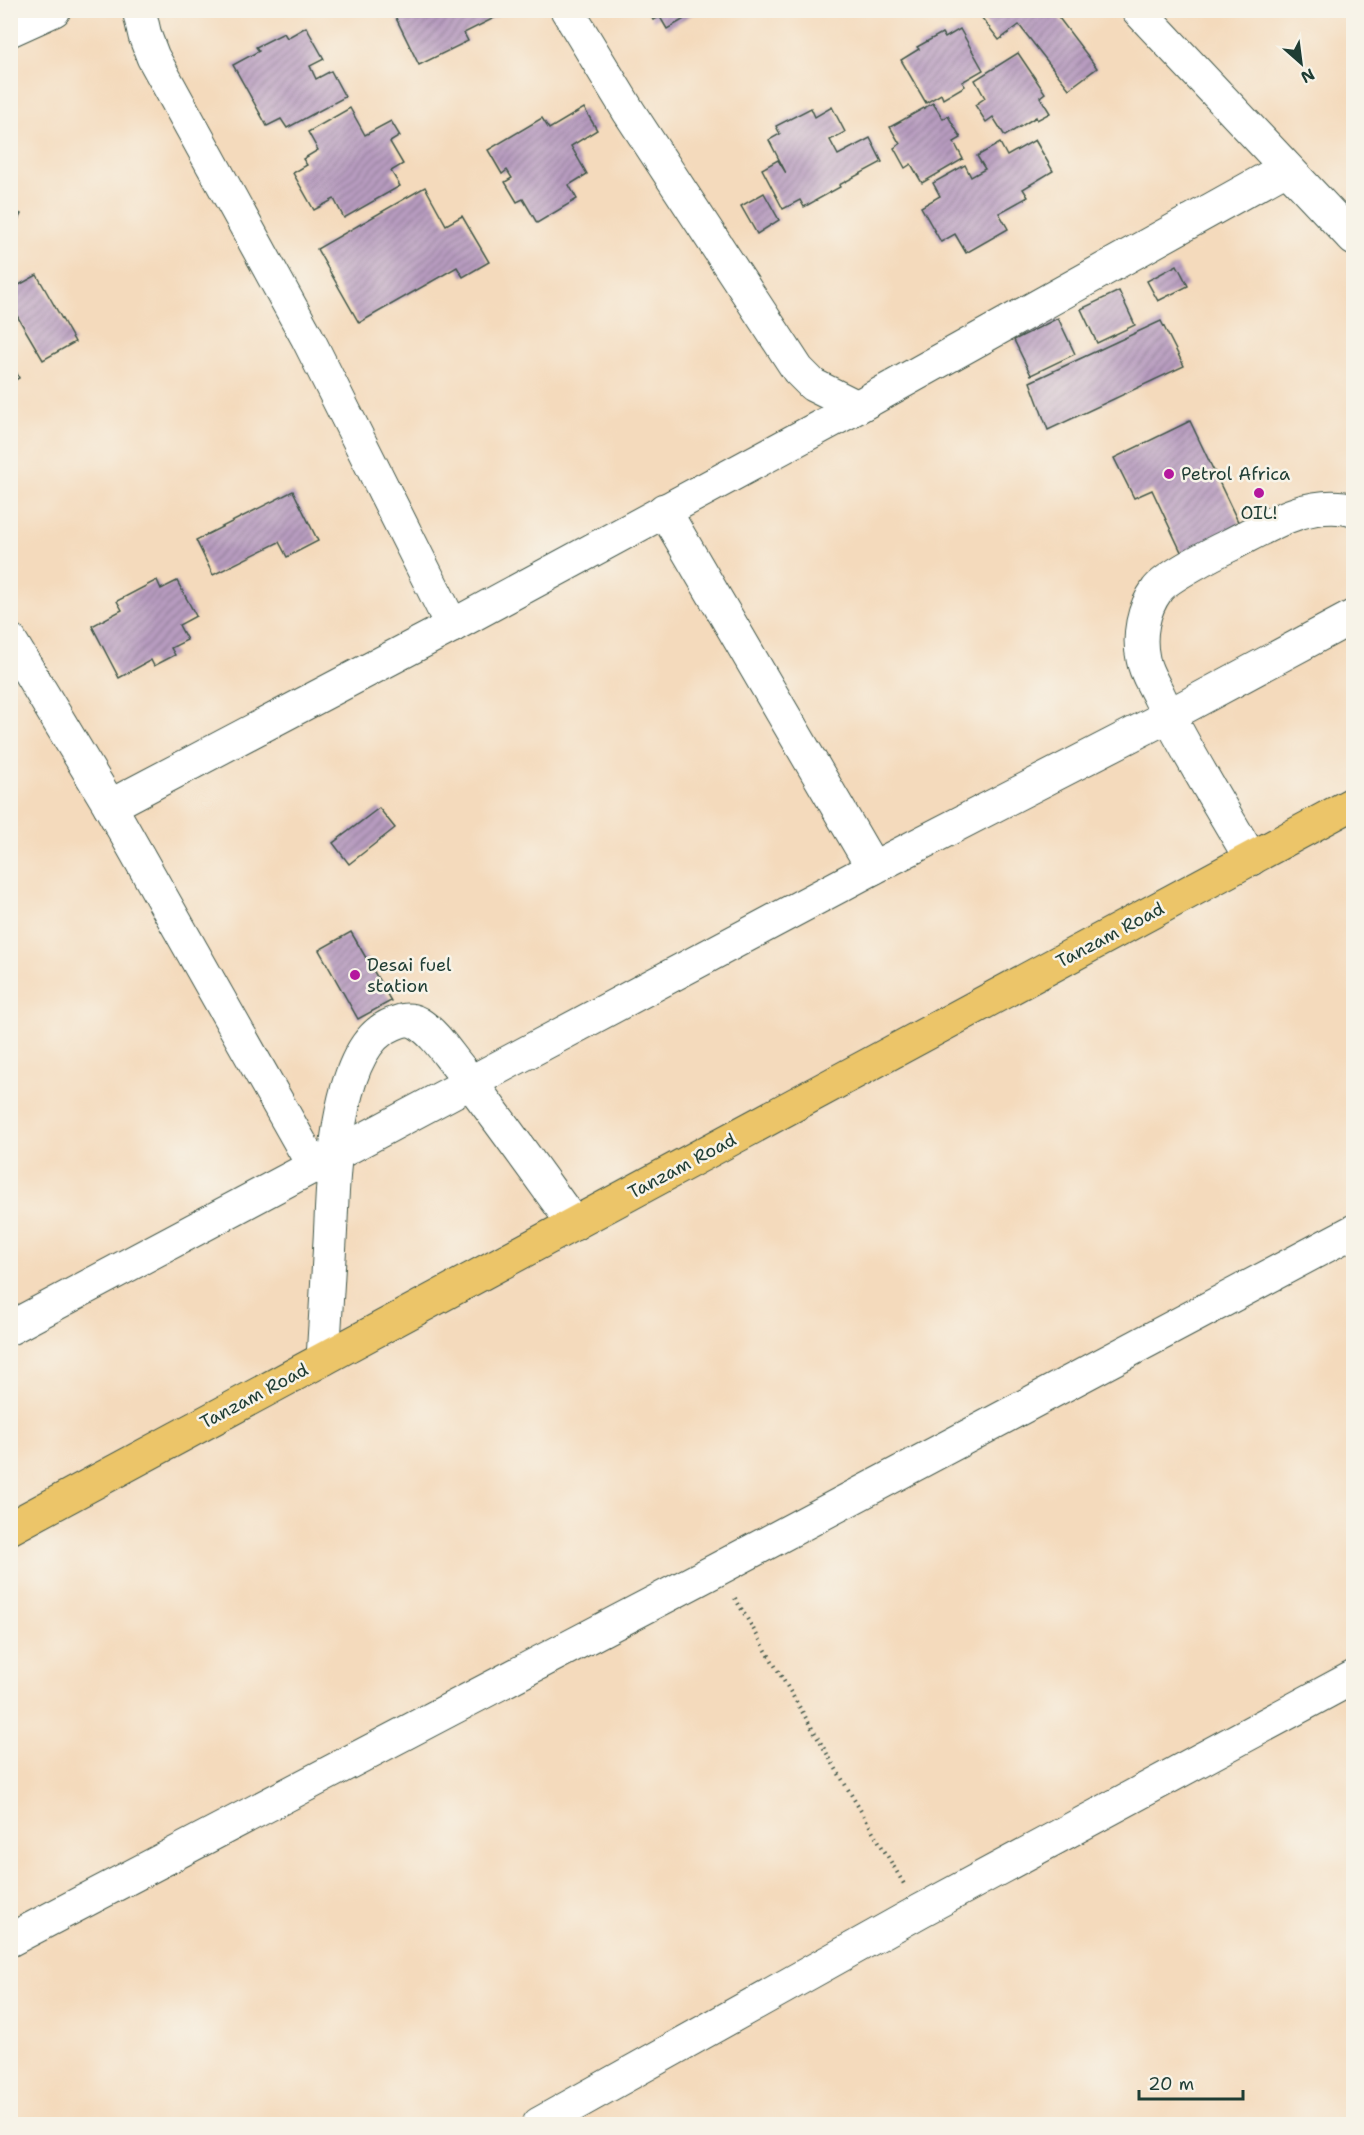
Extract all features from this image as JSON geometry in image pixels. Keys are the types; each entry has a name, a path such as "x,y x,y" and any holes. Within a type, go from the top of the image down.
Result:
{"highway":[{"name":"Tanzam Road","path":"10,1528 1353,803"}],"street":[{"path":"10,30 54,10"},
{"path":"139,10 153,57 307,337 452,626"},
{"path":"567,10 628,112 798,370 813,385 857,407"},
{"path":"1138,10 1353,239"},
{"path":"110,806 452,626 857,407 1286,168"},
{"path":"1251,858 1168,716 1143,662 1140,642 1148,605 1158,587 1203,558 1297,513 1324,506 1353,510"},
{"path":"664,510 873,868"},
{"path":"10,1328 873,868 1168,716 1353,616"},
{"path":"10,640 324,1161"},
{"path":"323,1359 324,1161 341,1113 349,1080 362,1052 373,1036 390,1024 408,1019 418,1023 432,1034 471,1083 574,1224"},
{"path":"10,1940 718,1569 1353,1231"},
{"path":"539,2124 920,1911 1353,1677"}],"path":[{"path":"718,1569 920,1911"}],"building":[{"path":"406,10 510,10 464,33 468,41 419,65 395,16"},
{"path":"648,10 700,10 667,29 660,17 653,20"},
{"path":"980,10 1053,10 1097,68 1069,89 1019,25 999,40 978,13"},
{"path":"306,27 324,59 310,66 316,79 331,71 345,97 287,128 281,119 267,126 233,65 259,51 256,47 284,33 287,38"},
{"path":"960,29 983,70 962,82 965,86 943,99 941,94 926,103 901,60 919,49 917,47 942,33 945,38"},
{"path":"1018,53 1045,93 1040,97 1050,113 1037,120 1036,117 1005,136 993,117 986,122 975,105 985,98 975,80"},
{"path":"933,103 943,119 948,116 961,138 954,142 963,159 922,183 911,164 905,168 894,148 900,144 890,127"},
{"path":"832,107 845,132 830,140 838,155 870,138 882,162 804,207 800,200 783,209 762,169 778,160 786,173 769,140 780,134 776,126 811,108 815,117"},
{"path":"350,108 365,135 391,121 400,136 390,142 403,164 391,171 400,186 344,218 334,199 314,210 293,173 307,165 303,159 318,150 308,132"},
{"path":"584,108 597,130 571,146 587,174 569,185 577,199 537,223 523,199 517,202 505,182 512,178 507,170 502,174 488,150 542,118 549,129"},
{"path":"1035,140 1053,171 1023,189 1028,197 999,213 1008,229 966,253 955,234 941,242 921,207 940,196 933,183 965,165 971,177 985,169 977,156 1000,143 1007,156"},
{"path":"425,187 446,225 462,216 489,262 463,277 457,267 359,323 317,249"},
{"path":"764,193 779,220 757,234 741,206"},
{"path":"10,209 21,214 10,234"},
{"path":"1177,265 1188,286 1158,301 1147,281"},
{"path":"37,275 75,342 43,360 10,304 10,290"},
{"path":"1119,291 1135,325 1097,343 1081,309"},
{"path":"1058,318 1075,354 1031,375 1014,340"},
{"path":"1161,321 1184,366 1048,430 1030,382"},
{"path":"10,350 16,361 12,363 19,378 10,383"},
{"name":"Petrol Africa","path":"1190,421 1242,530 1184,558 1152,490 1134,498 1114,458"},
{"path":"293,491 318,541 287,557 279,542 213,575 196,540"},
{"path":"157,580 161,589 177,581 196,616 179,625 187,640 171,648 175,655 154,666 151,660 119,678 92,626 122,610 117,601"},
{"path":"379,808 395,828 349,864 333,843"},
{"name":"Desai fuel station","path":"351,932 391,1001 358,1019 319,950"}],"place":[{"name":"Petrol Africa","path":"1169,474"},
{"name":"OIL!","path":"1259,493"},
{"name":"Desai fuel station","path":"355,975"}]}
